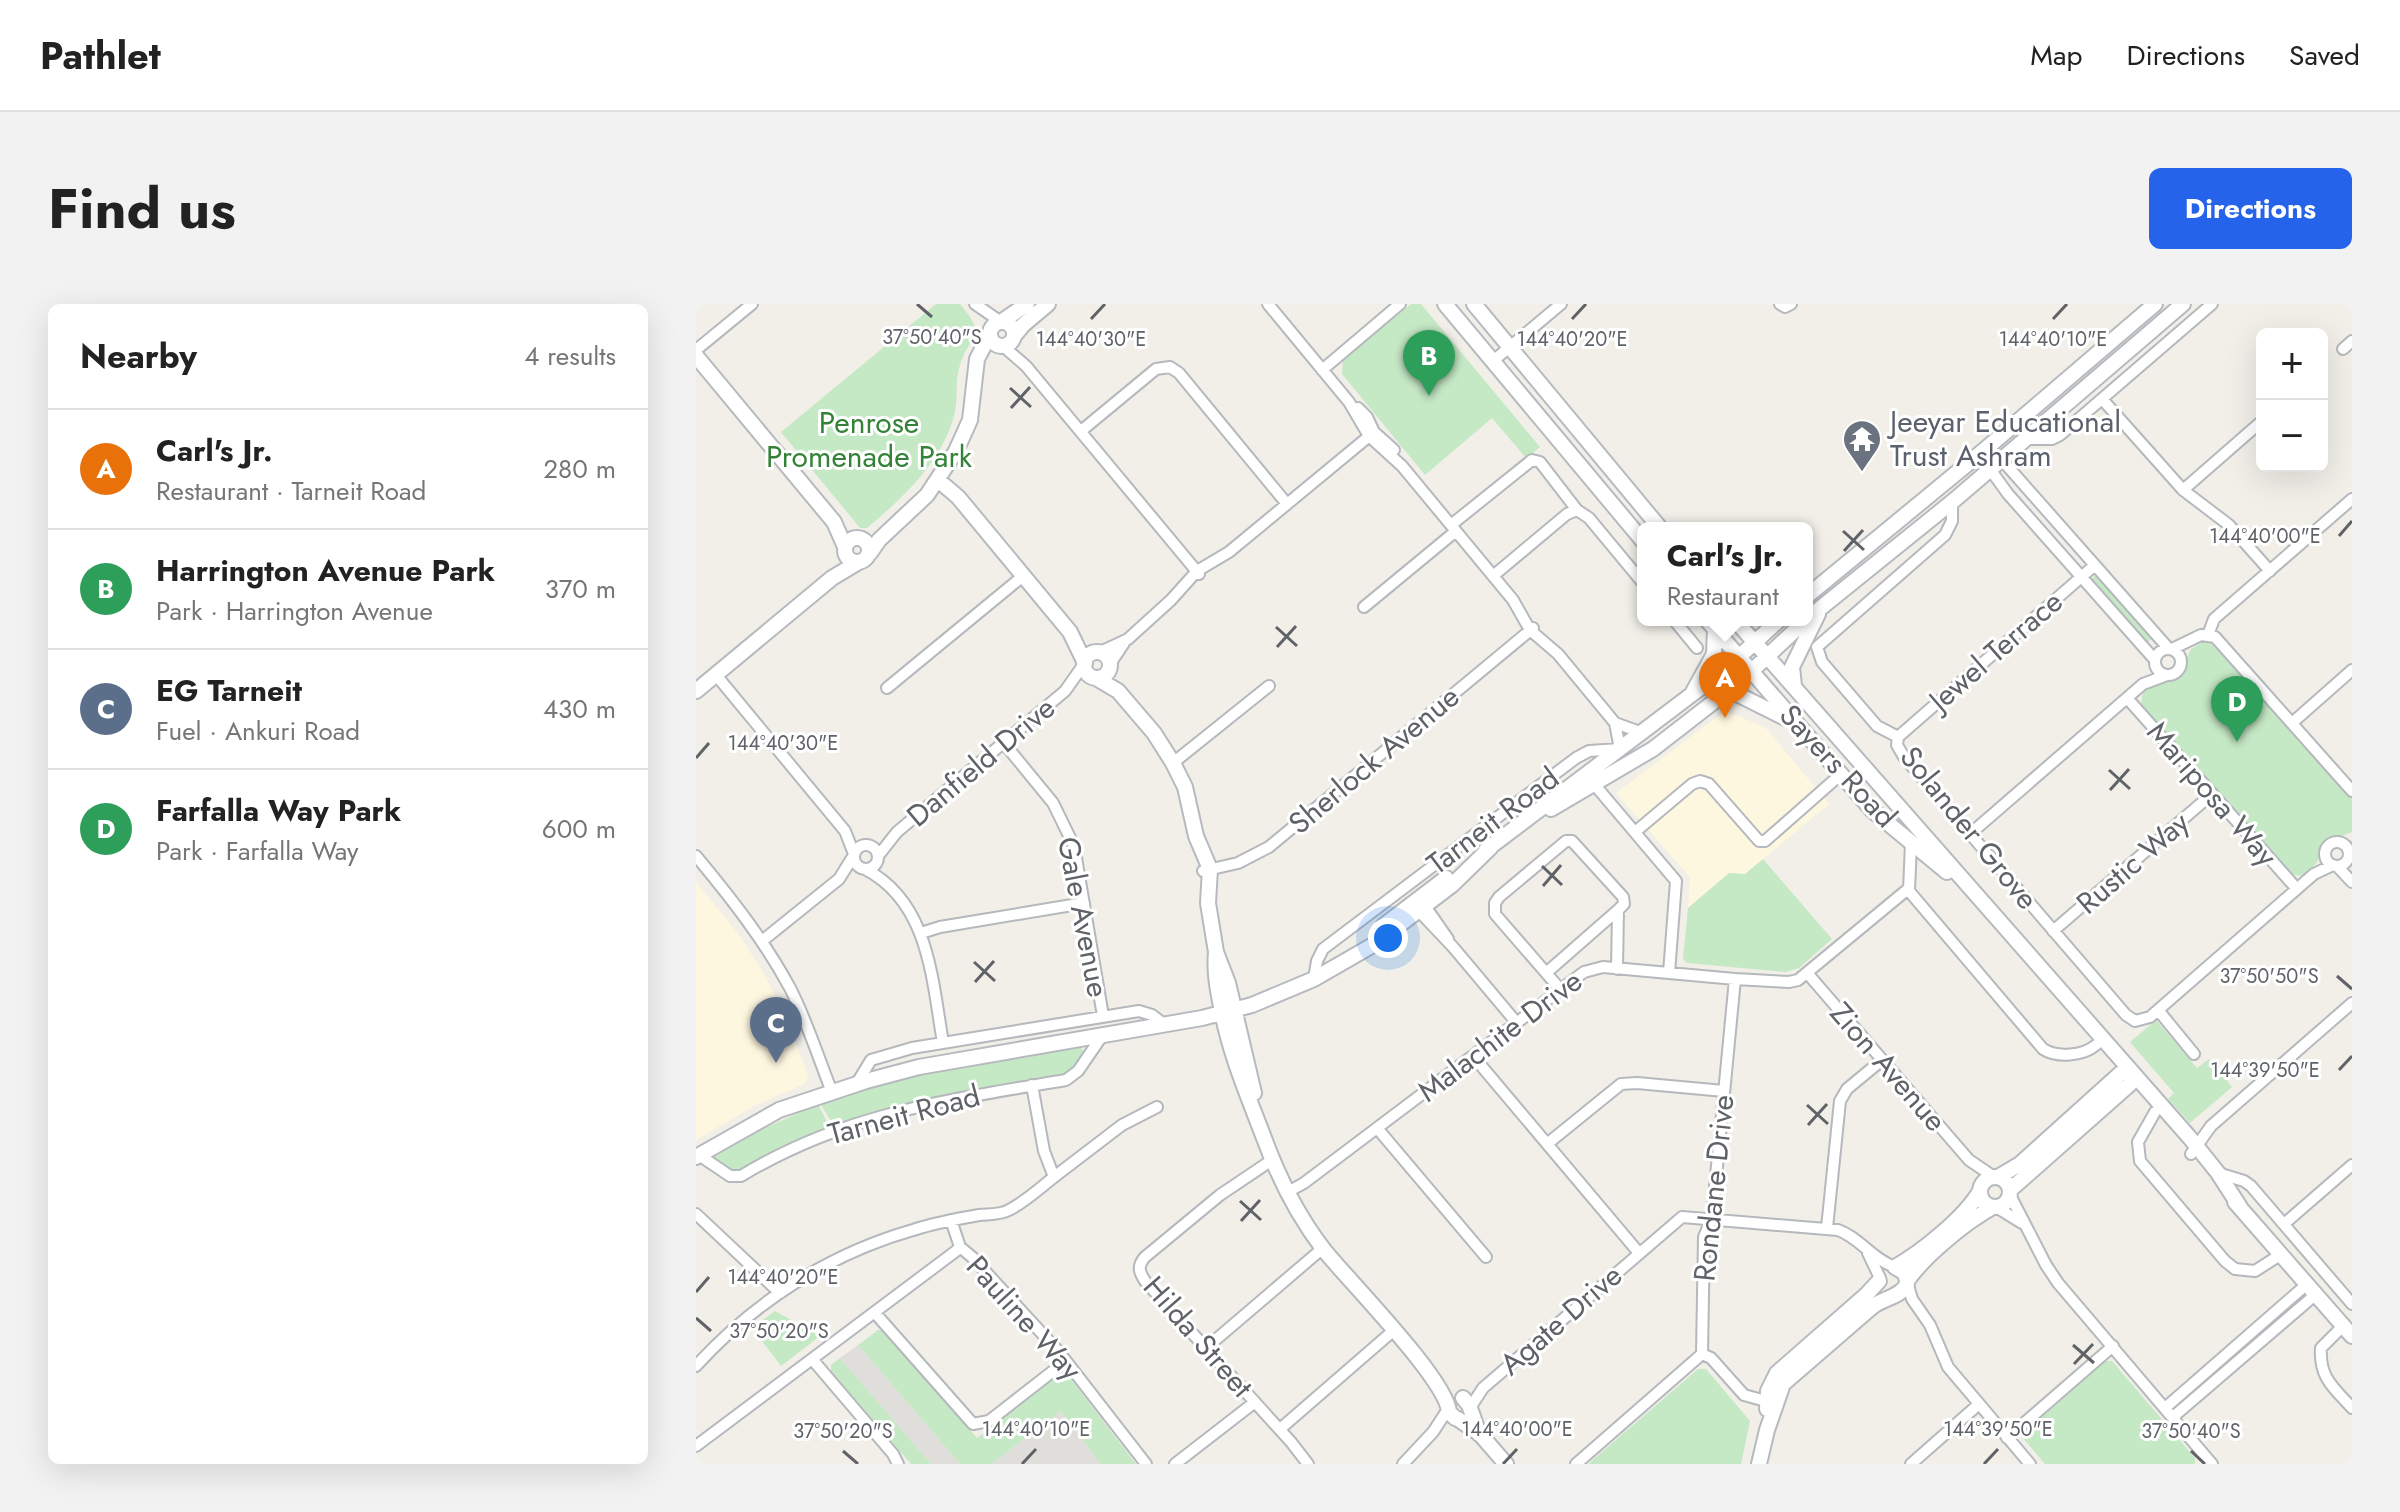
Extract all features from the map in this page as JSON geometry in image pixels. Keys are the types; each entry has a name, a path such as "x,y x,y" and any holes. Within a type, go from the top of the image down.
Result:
{"main road":[{"path":"696,691 832,578 864,561 890,530 915,508 938,480 970,420 979,352 995,327 1027,304"},
{"path":"976,367 991,349 1008,342 1048,304"},
{"path":"1445,304 1637,534"},
{"path":"1474,304 1655,522"},
{"path":"1813,591 2155,304"},
{"name":"Tarneit Road","path":"1813,614 2027,439 2167,309 2183,304"},
{"path":"995,327 1011,326 1008,342"},
{"path":"995,327 994,344 1008,342"},
{"path":"696,353 852,544 869,545 870,553"},
{"path":"938,480 958,497 1070,632 1107,657 1126,700"},
{"path":"832,578 852,544 890,530"},
{"path":"852,544 848,558 857,563"},
{"path":"1813,624 1822,606"},
{"path":"1691,695 1714,654 1711,626"},
{"name":"Sayers Road","path":"1713,626 1872,810 1980,901"},
{"name":"Sayers Road","path":"1740,626 2033,959 2155,1112 2218,1173 2240,1207"},
{"name":"Tarneit Road","path":"698,1156 779,1110 857,1083 919,1067 1228,1012 1314,979 1354,954 1364,940 1419,905 1643,733 1740,658 1772,626"},
{"name":"Tarneit Road","path":"1506,836 1653,749 1729,690 1799,626"},
{"path":"1794,686 1792,667 1812,626"},
{"path":"1070,632 1087,673 1110,685 1154,733 1173,763 1188,796 1196,836 1194,852 1206,870 1201,890 1208,903 1216,952 1214,968 1228,1012 1236,1069 1286,1193 1323,1248 1506,1464"},
{"path":"1084,664 1089,656 1098,653"},
{"path":"1096,678 1106,674 1110,665"},
{"path":"1729,690 1766,706 1798,727"},
{"path":"1759,1464 1771,1403 1770,1385 1777,1373 1866,1295 1884,1270 1914,1255 1966,1210 1986,1180 2020,1164 2128,1077"},
{"path":"1771,1403 1784,1382 1872,1307 1902,1292 1922,1264 1966,1226 2005,1203 2010,1193 2128,1077"},
{"name":"Sayers Road","path":"2128,1077 2347,1331"},
{"path":"1996,1177 2006,1181 2010,1193"},
{"path":"1981,1190 1985,1203 1995,1207"},
{"path":"1893,1267 1905,1273 1907,1282"},
{"path":"1879,1279 1883,1291 1893,1295"}],"street":[{"path":"696,353 752,304"},
{"path":"1268,304 1372,434 1513,600 1532,629 1558,654 1615,723 1620,749"},
{"path":"1322,370 1400,304"},
{"path":"1493,361 1561,304"},
{"path":"1780,304 1785,307 1791,304"},
{"path":"2027,439 2055,439 2212,304"},
{"path":"976,305 995,327"},
{"path":"1008,342 1199,574"},
{"path":"1081,431 1153,371 1162,366 1170,367 1179,373 1287,504"},
{"path":"2102,399 2183,490 2229,525 2270,571"},
{"path":"2183,490 2256,426"},
{"path":"1110,665 1128,639 1171,600 1189,591 1199,574 1216,568 1229,552 1372,434"},
{"path":"1982,452 2002,460 2178,654 2181,664"},
{"path":"1982,452 1989,471 2155,660 2160,672 2167,675"},
{"path":"1364,607 1532,460 1540,462 1577,510 1589,518 1637,576"},
{"path":"2211,636 2223,613 2352,499"},
{"name":"Solander Grove","path":"1952,502 1950,526 1945,535 1821,641 1817,650 1822,662 1877,726 1898,737 1897,745 1904,757 2129,1018 2144,1021 2158,1010"},
{"path":"1493,576 1567,514 1577,510"},
{"name":"Jewel Terrace","path":"1898,737 2095,565"},
{"path":"887,688 1023,576"},
{"path":"1680,626 1697,648"},
{"name":"Sherlock Avenue","path":"1206,870 1245,860 1269,847 1532,629"},
{"path":"2143,684 2158,653 2211,636"},
{"path":"2211,636 2352,791"},
{"path":"1098,653 1128,639"},
{"path":"1970,834 2143,684 2174,673 2194,639"},
{"name":"Danfield Drive","path":"878,856 897,832 1065,691 1084,664"},
{"path":"2292,723 2352,670"},
{"path":"716,675 845,831 856,864 888,883"},
{"name":"Danfield Drive","path":"1065,691 1096,678"},
{"path":"1173,763 1269,686"},
{"name":"Mariposa Way","path":"2127,698 2297,889"},
{"path":"1615,723 1643,733"},
{"name":"Gale Avenue","path":"1003,742 1061,816 1074,846 1103,1016"},
{"name":"Tarneit Road","path":"1314,979 1323,949 1580,755 1589,751 1620,749"},
{"path":"1635,832 1692,784 1700,781 1709,784 1759,841 1765,841 1840,775"},
{"path":"1594,784 1676,881 1669,973"},
{"name":"Rustic Way","path":"2053,931 2212,794"},
{"path":"845,831 875,849 888,883 907,906 921,933 930,964 943,1043"},
{"name":"Danfield Drive","path":"867,844 897,832"},
{"path":"2194,1054 2158,1010 2314,874 2331,844 2352,837"},
{"path":"1546,973 1624,904 1623,897 1572,841 1560,844 1495,903 1495,914 1546,973 1560,989"},
{"path":"1911,842 1908,889 2047,1052 2058,1055 2085,1051 2100,1042"},
{"path":"2314,874 2344,864 2350,853 2338,842"},
{"path":"839,879 859,847 867,844"},
{"path":"2325,854 2327,861 2352,882"},
{"path":"696,856 762,941 798,1005 832,1092"},
{"path":"762,941 839,879 874,866 878,856"},
{"path":"1808,974 1908,889"},
{"path":"921,933 940,927 1084,903"},
{"path":"1419,905 1516,1022"},
{"path":"1617,969 1618,910"},
{"name":"Malachite Drive","path":"1286,1193 1304,1183 1584,972 1594,968 1617,969 1789,982 1808,974"},
{"name":"Zion Avenue","path":"1808,974 1969,1160 1996,1177"},
{"name":"Rondane Drive","path":"1702,1354 1704,1237 1712,1218 1735,979"},
{"path":"2190,1146 2352,1003"},
{"name":"Tarneit Road","path":"857,1083 867,1064 876,1057 943,1043 1145,1011 1165,1025"},
{"name":"Tarneit Road","path":"698,1156 736,1178 809,1141 861,1121 911,1107 1066,1080 1075,1075 1102,1036"},
{"path":"1473,1056 1639,1253"},
{"path":"1882,1060 1847,1089 1838,1108 1827,1228 1851,1236 1867,1251 1893,1267"},
{"path":"1547,1144 1621,1084 1724,1091"},
{"path":"1032,1085 1044,1151 1054,1177"},
{"path":"696,1366 739,1324 816,1270 868,1245 951,1220 1008,1210 1122,1125 1157,1107"},
{"path":"2155,1112 2138,1142 2140,1161 2225,1261 2235,1269 2255,1271 2280,1255"},
{"path":"1377,1128 1486,1257"},
{"name":"Hilda Street","path":"1272,1160 1220,1195 1140,1263 1139,1271 1308,1464"},
{"name":"Zion Avenue","path":"1969,1160 1981,1190"},
{"path":"2284,1224 2352,1165"},
{"name":"Sayers Road","path":"2218,1173 2247,1183 2352,1304"},
{"path":"2010,1193 2023,1224 2052,1274 2208,1462"},
{"path":"1995,1207 2023,1224"},
{"path":"696,1214 780,1293"},
{"name":"Agate Drive","path":"1403,1464 1459,1408 1682,1217 1827,1228"},
{"path":"696,1446 960,1247 951,1220"},
{"path":"696,1222 725,1241"},
{"name":"Pauline Way","path":"960,1247 1066,1361 1146,1464"},
{"path":"1206,1348 1323,1248"},
{"path":"1867,1251 1879,1279"},
{"path":"1907,1282 1917,1309 1930,1325 1948,1367 2030,1464"},
{"path":"2169,1413 2311,1290"},
{"path":"1893,1295 1917,1309"},
{"path":"875,1313 973,1424 989,1421 1066,1361"},
{"path":"1280,1429 1393,1331"},
{"path":"2347,1331 2321,1348 2321,1368 2352,1408"},
{"path":"2007,1438 2113,1346"},
{"path":"1576,1464 1702,1354 1711,1358 1741,1393 1771,1403"},
{"path":"812,1359 893,1454 898,1464"},
{"path":"1175,1464 1255,1402"},
{"path":"1911,1464 1979,1404"}],"shaded area":[{"path":"1725,711 1765,727 1829,804 1745,874 1729,873 1688,908 1690,877 1616,793"},
{"path":"696,882 739,935 764,974 788,1022 808,1076 806,1083 754,1106 696,1140"},
{"path":"858,1345 960,1464 931,1464 840,1358"},
{"path":"1061,1411 1101,1464 991,1464"}],"green space":[{"name":"Penrose Promenade Park","path":"936,304 960,304 975,330 959,369 955,412 949,430 932,462 908,491 867,528 860,528 781,432"},
{"path":"1411,304 1421,304 1540,447 1526,458 1492,418 1425,475 1342,374 1343,360"},
{"path":"2096,574 2153,637 2146,644 2091,580"},
{"path":"2205,640 2219,648 2352,799 2352,832 2326,842 2316,864 2301,876 2290,874 2141,704 2143,692 2159,680 2179,674 2191,649"},
{"path":"1763,859 1832,939 1799,968 1786,972 1687,963 1683,959 1688,908 1729,873 1745,874"},
{"path":"2156,1020 2197,1068 2209,1059 2232,1087 2190,1123 2168,1099 2174,1093 2130,1042"},
{"path":"1080,1047 1085,1052 1074,1070 1064,1076 929,1099 834,1126 821,1105 874,1085 912,1076"},
{"path":"818,1104 830,1128 740,1172 731,1172 713,1158 763,1129"},
{"path":"775,1311 820,1336 781,1366 752,1328"},
{"path":"878,1330 884,1330 977,1438 1063,1372 1136,1464 1101,1464 1061,1411 991,1464 960,1464 858,1345"},
{"path":"840,1358 931,1464 911,1464 831,1371 831,1365"},
{"path":"2106,1361 2112,1361 2195,1458 2195,1464 2045,1464 2023,1438 2023,1431"},
{"path":"1698,1369 1706,1369 1750,1421 1741,1464 1588,1464"}],"place":[{"name":"Harrington Avenue Park","path":"1429,396"},
{"name":"Jeeyar Educational Trust Ashram","path":"1862,473"},
{"name":"Carl's Jr.","path":"1725,718"},
{"name":"Farfalla Way Park","path":"2237,742"},
{"name":"EG Tarneit","path":"776,1063"}]}
